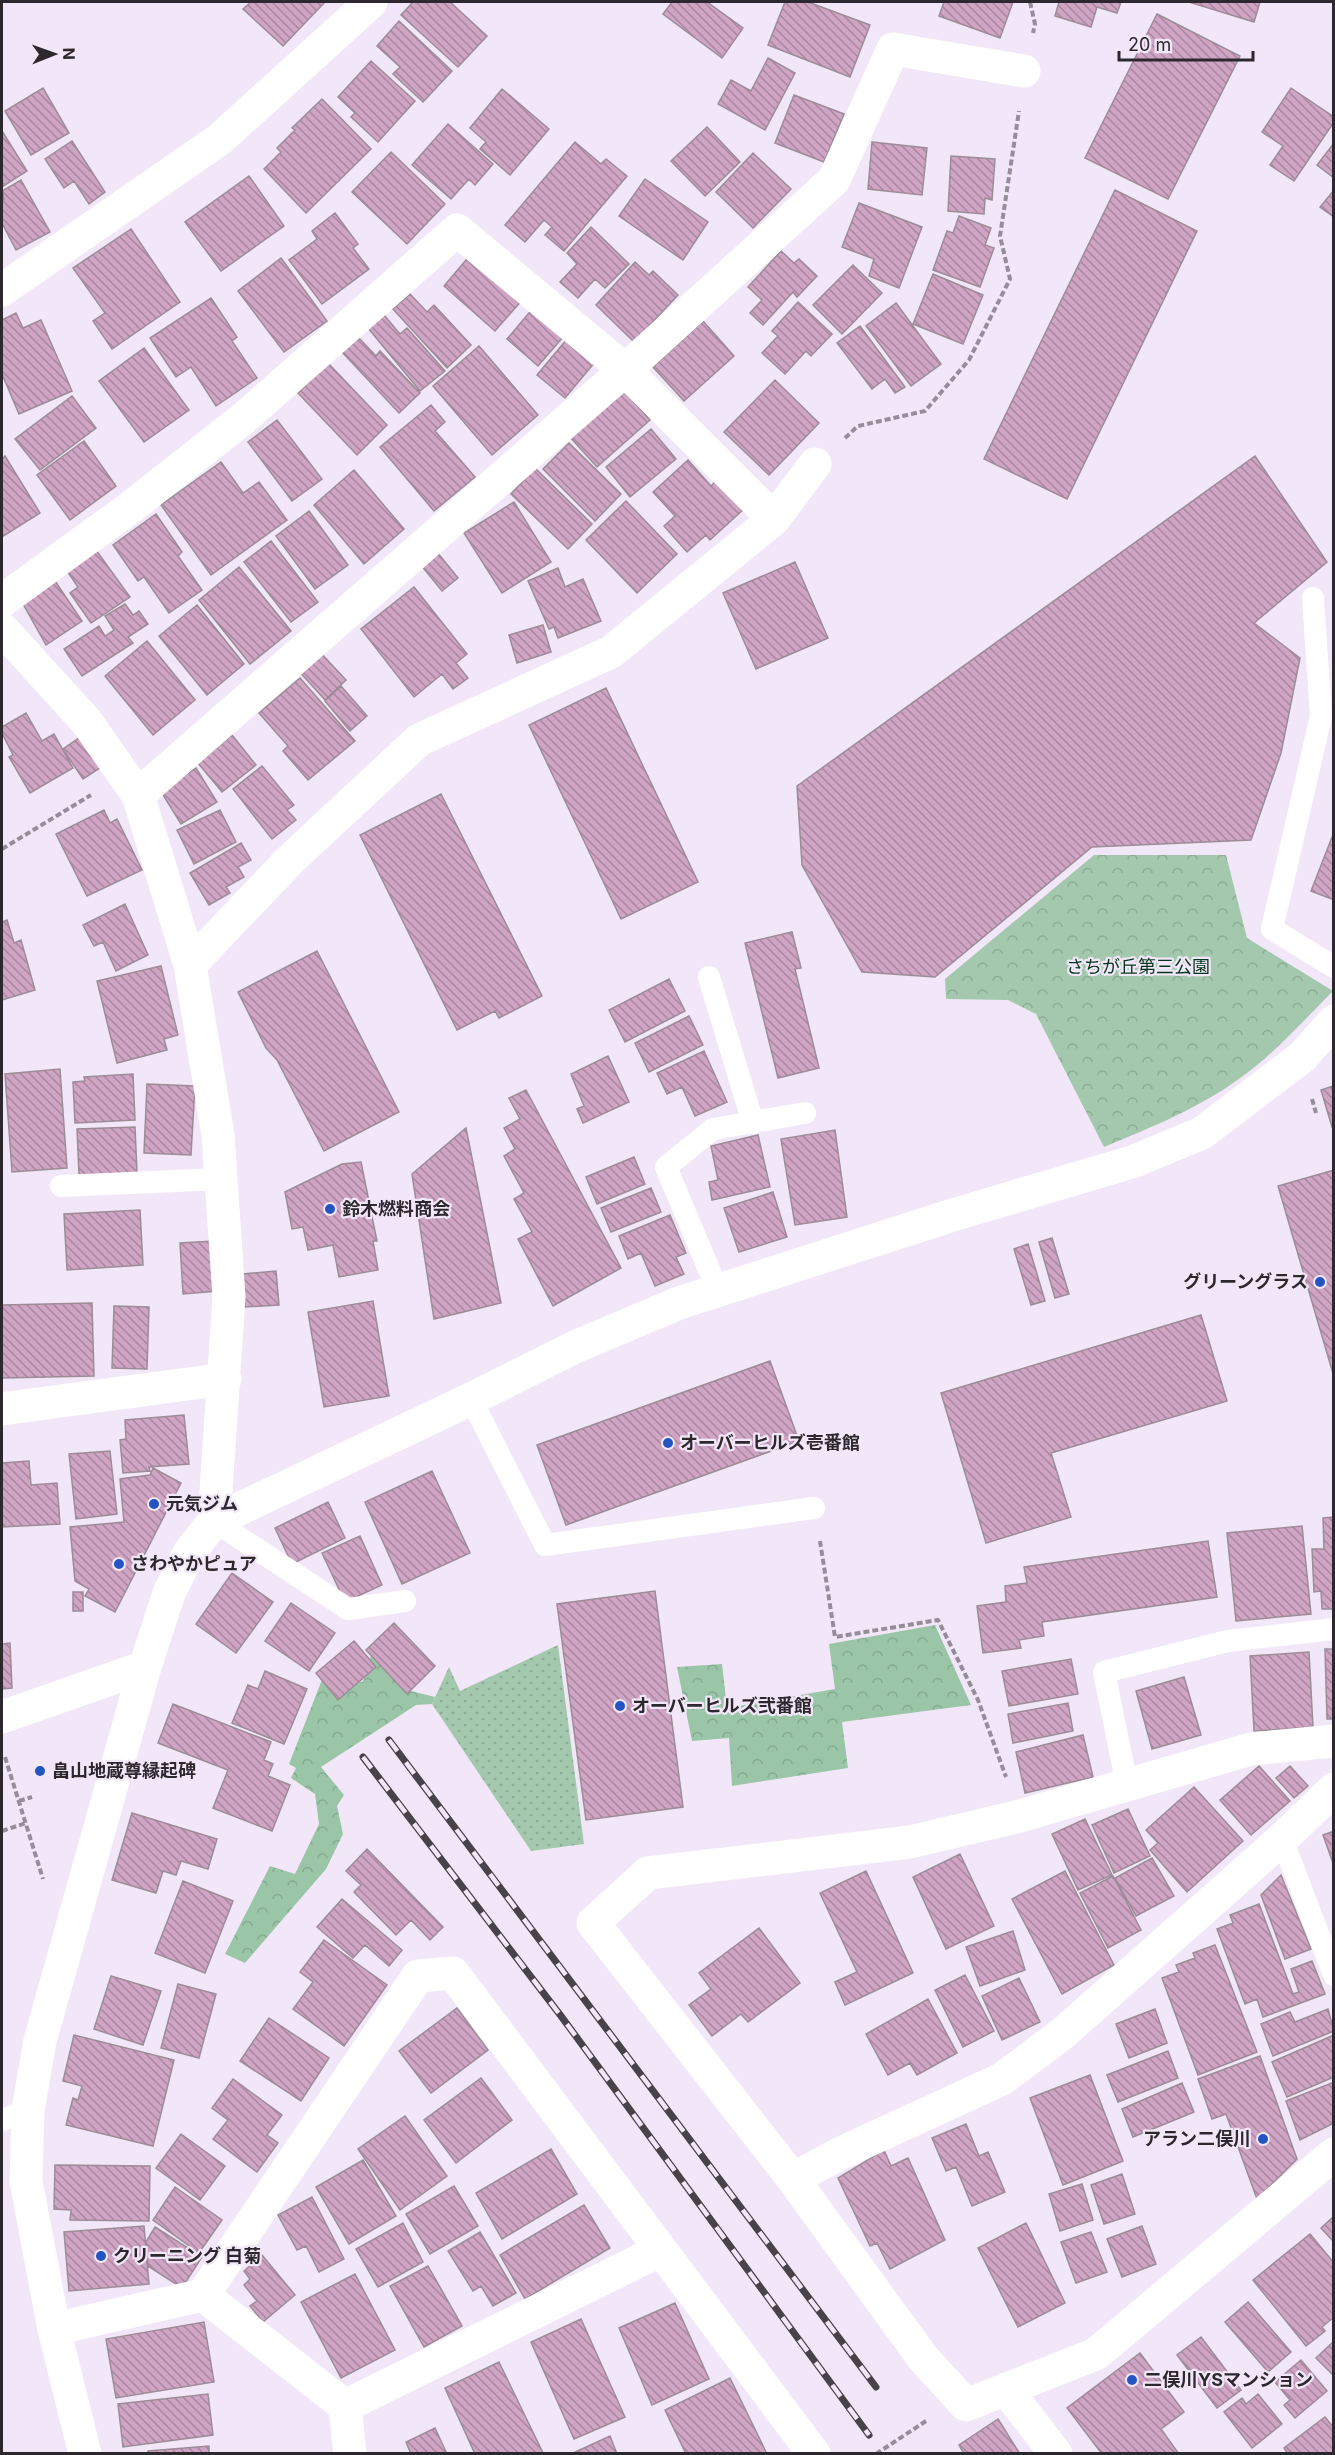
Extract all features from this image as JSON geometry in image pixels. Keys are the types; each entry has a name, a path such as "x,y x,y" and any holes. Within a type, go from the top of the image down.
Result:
{"street":[{"path":"2,290 220,139 371,2"},
{"path":"131,785 625,370 834,180 893,49 1024,71"},
{"path":"2,601 131,507 244,418 457,230 625,370 774,519"},
{"path":"189,965 289,861 419,740 611,652 774,519 815,464"},
{"path":"2,629 86,721 131,785 189,965 219,1135 229,1297 214,1521"},
{"path":"85,2454 54,2329 15,2115 40,2041 144,1667 168,1593 189,1553 214,1521 575,1347 679,1303 956,1214 1132,1162 1202,1133 1302,1056 1334,1021"},
{"path":"2,1409 225,1379"},
{"path":"2,1717 144,1667"},
{"path":"1334,1741 1251,1749 1020,1816 909,1842 648,1873 593,1923 793,2179 923,2358 966,2405 1096,2354 1334,2154"},
{"path":"793,2179 841,2153 1002,2079 1062,2034 1282,1839 1334,1789"},
{"path":"54,2329 203,2295 418,1976 453,1973 813,2454"},
{"path":"345,2406 659,2251"},
{"path":"203,2295 345,2406 350,2454"},
{"path":"1006,2389 1056,2454"}],"lane":[{"path":"1313,598 1321,716 1272,929 1334,967"},
{"path":"709,977 753,1123"},
{"path":"718,1291 666,1167 713,1129 805,1113"},
{"path":"61,1186 222,1179"},
{"path":"471,1399 545,1545 814,1508"},
{"path":"214,1521 348,1609 405,1601"},
{"path":"1127,1785 1104,1672 1228,1641 1334,1629"},
{"path":"1282,1839 1334,1975"}],"path":[{"path":"815,464 858,426 925,411 969,360 1010,279 1000,237 1024,71 1035,24 1030,2"},
{"path":"2,849 131,785"},
{"path":"1313,1103 1316,1113"},
{"path":"814,1508 835,1637 938,1620 978,1700 1020,1816"},
{"path":"5,1756 45,1884"},
{"path":"19,1801 32,1797"},
{"path":"2,1831 26,1823"},
{"path":"876,2454 930,2418"}],"green space":[{"name":"さちが丘第三公園","path":"1094,855 1226,855 1247,938 1333,991 1267,1057 1227,1087 1175,1116 1104,1147 1036,1014 1008,1000 946,999 945,979"},
{"path":"935,1625 971,1705 842,1722 848,1768 732,1786 729,1738 692,1741 677,1667 722,1664 727,1708 835,1689 829,1644"},
{"path":"558,1645 584,1844 531,1851 432,1704 449,1667 460,1691"},
{"path":"373,1649 411,1691 435,1697 432,1704 416,1705 321,1767 344,1795 337,1806 343,1834 326,1869 245,1963 225,1954 270,1866 295,1874 319,1824 315,1794 291,1778 296,1768 289,1764 325,1672 363,1682"}],"building":[{"path":"251,2 325,2 283,46 243,9"},
{"path":"413,2 450,2 487,36 458,67 401,15"},
{"path":"672,2 707,2 743,28 722,58 663,14"},
{"path":"785,2 808,2 870,25 850,77 768,45"},
{"path":"944,2 1013,2 1000,38 939,16"},
{"path":"1059,2 1121,2 1117,13 1097,7 1091,27 1055,16"},
{"path":"1189,2 1260,2 1254,22"},
{"path":"1157,14 1240,56 1168,199 1085,158"},
{"path":"399,21 452,71 423,102 393,74 400,67 377,46"},
{"path":"768,58 795,73 765,130 718,104 731,80 751,91"},
{"path":"371,61 415,101 378,142 351,117 355,113 338,97"},
{"path":"43,88 69,133 31,155 5,111"},
{"path":"1291,88 1334,117 1334,122 1294,181 1270,165 1283,146 1262,132"},
{"path":"502,89 549,129 510,175 480,149 486,142 470,128"},
{"path":"794,95 844,114 824,162 775,143"},
{"path":"322,99 371,149 306,213 264,169 281,152 277,148 295,130 292,128"},
{"path":"448,124 493,164 475,185 469,179 451,199 412,165"},
{"path":"707,127 740,162 705,196 671,161"},
{"path":"2,131 27,171 2,187"},
{"path":"72,141 105,192 89,204 74,181 64,188 45,159"},
{"path":"575,142 601,164 606,159 627,176 564,251 545,235 552,227 544,220 525,242 505,225"},
{"path":"872,142 927,148 922,195 868,189"},
{"path":"1334,143 1334,178 1317,165"},
{"path":"391,152 445,204 407,244 352,192"},
{"path":"753,153 791,189 753,228 716,192"},
{"path":"951,156 995,159 992,200 985,198 984,214 948,211"},
{"path":"249,176 284,226 221,271 185,222"},
{"path":"645,179 708,222 683,260 619,216"},
{"path":"21,180 50,232 16,250 2,223 2,200 4,199 2,191"},
{"path":"1115,190 1197,231 1067,499 984,459"},
{"path":"1334,190 1334,217 1320,207"},
{"path":"859,203 922,227 899,288 869,276 874,259 842,247"},
{"path":"335,213 358,244 353,248 369,269 322,304 289,260 317,239 312,231"},
{"path":"959,216 991,228 985,245 994,248 980,287 933,270 947,231 953,233"},
{"path":"591,227 629,264 605,288 595,279 578,298 560,282 577,264 567,253"},
{"path":"131,229 180,302 112,349 93,321 105,313 73,268"},
{"path":"781,251 794,263 799,259 817,276 797,297 793,292 763,325 750,313 762,300 748,287"},
{"path":"472,253 524,298 495,331 444,286"},
{"path":"281,258 327,321 284,352 238,291"},
{"path":"635,262 649,275 653,271 678,295 634,342 596,305"},
{"path":"853,265 882,293 842,334 813,305"},
{"path":"933,274 983,295 963,344 913,324"},
{"path":"410,294 427,312 434,305 471,345 447,368 393,309"},
{"path":"211,298 237,337 232,341 257,378 216,406 191,367 176,377 150,338"},
{"path":"798,302 832,334 811,356 806,351 785,374 762,353 778,336 772,331"},
{"path":"896,303 941,364 911,386 866,326"},
{"path":"533,308 564,336 538,366 507,339"},
{"path":"16,313 23,328 41,320 72,391 19,414 2,374 2,320"},
{"path":"384,315 400,334 407,328 445,371 420,391 368,328"},
{"path":"703,321 734,356 684,401 653,367"},
{"path":"860,326 905,387 895,393 885,379 872,389 837,343"},
{"path":"358,337 376,356 380,351 420,393 399,413 342,352"},
{"path":"567,339 595,362 565,398 537,375"},
{"path":"479,346 538,415 492,455 433,386"},
{"path":"144,348 189,410 144,442 99,381"},
{"path":"328,363 387,425 357,455 298,393"},
{"path":"775,380 819,423 769,475 724,432"},
{"path":"622,388 650,420 597,467 569,436"},
{"path":"72,396 96,428 40,470 15,439"},
{"path":"431,405 445,422 435,431 475,477 434,511 380,447"},
{"path":"277,420 322,479 292,501 248,442"},
{"path":"651,429 676,459 630,497 606,467"},
{"path":"84,441 116,486 70,520 37,475"},
{"path":"569,443 621,494 595,521 543,469"},
{"path":"5,456 40,513 2,537 2,459"},
{"path":"1255,456 1327,562 1254,623 1300,658 1281,753 1251,840 1092,847 935,977 862,972 802,865 797,786"},
{"path":"688,460 711,486 718,479 745,508 710,540 706,535 687,552 664,526 675,516 653,492"},
{"path":"221,462 243,493 259,482 287,520 211,575 161,505"},
{"path":"535,468 592,524 568,549 511,494"},
{"path":"354,470 404,529 364,564 314,505"},
{"path":"626,501 677,554 637,593 586,540"},
{"path":"514,502 551,562 502,593 464,533"},
{"path":"309,511 348,565 315,589 276,536"},
{"path":"156,514 182,552 178,556 202,590 169,613 144,577 138,581 113,545"},
{"path":"271,541 318,602 291,622 244,562"},
{"path":"96,550 130,597 91,623 70,593 78,587 67,571"},
{"path":"437,552 458,578 442,591 421,565"},
{"path":"795,562 828,638 756,669 723,593"},
{"path":"239,567 291,631 250,664 199,600"},
{"path":"558,568 565,587 583,579 601,621 558,638 554,627 549,629 528,581"},
{"path":"53,578 82,621 46,645 23,604"},
{"path":"414,587 467,654 456,663 468,678 453,689 442,674 414,697 361,629"},
{"path":"125,604 133,615 139,611 148,624 128,637 133,643 82,676 64,649 99,626 105,636 114,630 105,616"},
{"path":"197,605 244,664 207,695 159,636"},
{"path":"543,625 551,652 517,663 509,635"},
{"path":"147,641 195,700 153,735 105,676"},
{"path":"318,650 346,680 325,700 297,669"},
{"path":"300,678 355,741 308,780 283,751 288,746 259,713"},
{"path":"341,686 367,716 350,731 325,701"},
{"path":"606,688 698,882 621,919 529,725"},
{"path":"26,713 42,741 54,734 73,768 30,793 9,757 13,755 2,733 2,727"},
{"path":"83,735 103,766 83,779 63,749"},
{"path":"232,735 256,765 222,792 198,763"},
{"path":"262,766 294,805 287,810 296,820 272,839 233,789"},
{"path":"196,768 217,802 181,824 160,790"},
{"path":"441,794 542,996 499,1018 495,1011 457,1030 360,835"},
{"path":"104,810 110,823 117,819 142,870 87,896 56,834"},
{"path":"220,810 236,842 194,864 177,830"},
{"path":"1334,832 1334,900 1311,891"},
{"path":"241,843 251,860 238,867 244,877 226,887 230,893 209,905 190,873"},
{"path":"125,904 148,955 116,971 103,942 94,946 83,925"},
{"path":"7,920 14,943 21,940 35,990 2,1000 2,922"},
{"path":"792,932 801,968 795,969 819,1068 778,1078 745,943"},
{"path":"317,951 399,1112 324,1151 277,1060 266,1048 238,992"},
{"path":"161,966 178,1035 164,1039 167,1050 117,1063 97,981"},
{"path":"669,979 685,1011 625,1042 609,1010"},
{"path":"689,1016 703,1045 649,1072 635,1043"},
{"path":"704,1051 727,1102 695,1116 682,1087 667,1094 657,1073"},
{"path":"608,1056 629,1102 583,1123 577,1109 584,1106 571,1074"},
{"path":"60,1069 67,1168 12,1172 5,1074"},
{"path":"133,1074 135,1120 75,1123 73,1082 85,1081 84,1077"},
{"path":"147,1084 195,1086 191,1155 144,1153"},
{"path":"1333,1086 1334,1126 1332,1127 1321,1090"},
{"path":"526,1090 621,1268 553,1306 518,1239 532,1232 514,1199 524,1193 504,1156 515,1149 504,1128 520,1119 509,1098"},
{"path":"135,1127 137,1173 79,1175 77,1129"},
{"path":"466,1128 501,1303 434,1319 412,1174"},
{"path":"835,1130 847,1217 795,1225 781,1139"},
{"path":"758,1135 770,1187 712,1200 709,1182 718,1180 711,1146"},
{"path":"634,1157 645,1184 597,1204 586,1177"},
{"name":"鈴木燃料商会","path":"361,1162 377,1241 373,1241 378,1270 339,1277 333,1245 308,1250 303,1227 292,1229 285,1192 342,1164"},
{"name":"グリーングラス","path":"1334,1170 1334,1377 1278,1186"},
{"path":"651,1188 661,1212 611,1232 601,1208"},
{"path":"773,1192 787,1237 739,1252 724,1208"},
{"path":"140,1210 143,1265 67,1270 64,1214"},
{"path":"670,1215 686,1253 676,1257 684,1274 655,1286 641,1253 628,1259 619,1236"},
{"path":"1052,1238 1069,1294 1055,1298 1039,1242"},
{"path":"214,1241 218,1291 183,1294 180,1243"},
{"path":"1028,1244 1045,1301 1031,1305 1014,1249"},
{"path":"276,1271 279,1305 245,1307 242,1274"},
{"path":"373,1301 389,1396 324,1407 308,1312"},
{"path":"92,1303 94,1376 2,1378 2,1305"},
{"path":"114,1306 149,1307 147,1369 112,1368"},
{"path":"1201,1315 1227,1401 1051,1453 1071,1517 986,1543 941,1393"},
{"name":"オーバーヒルズ壱番館","path":"770,1361 799,1441 566,1525 537,1445"},
{"path":"184,1415 189,1464 149,1467 150,1471 123,1473 120,1440 126,1439 125,1420"},
{"path":"110,1451 117,1514 76,1519 69,1454"},
{"path":"29,1461 31,1485 57,1483 60,1524 2,1527 2,1463"},
{"path":"153,1468 181,1483 115,1612 85,1596 89,1589 75,1581 70,1527 124,1522 120,1479 150,1475"},
{"path":"432,1471 470,1553 402,1584 365,1502"},
{"path":"328,1502 345,1538 292,1564 275,1528"},
{"path":"1334,1517 1334,1609 1322,1609 1321,1591 1314,1592 1312,1549 1324,1549 1323,1518"},
{"path":"1302,1526 1311,1614 1236,1621 1227,1533"},
{"path":"360,1536 382,1585 345,1602 322,1553"},
{"path":"1208,1541 1217,1597 1042,1622 1044,1636 1019,1640 1021,1648 983,1653 977,1606 1006,1602 1005,1586 1027,1583 1024,1567"},
{"path":"232,1573 273,1602 236,1653 196,1624"},
{"name":"オーバーヒルズ弐番館","path":"655,1591 683,1807 586,1820 557,1604"},
{"path":"73,1592 83,1592 83,1611 73,1611"},
{"path":"291,1603 335,1633 309,1671 265,1641"},
{"path":"394,1623 435,1666 407,1694 366,1650"},
{"path":"354,1641 376,1667 338,1700 316,1673"},
{"path":"10,1643 12,1688 2,1689 2,1644"},
{"path":"1325,1649 1334,1649 1334,1719 1327,1719"},
{"path":"1309,1652 1313,1727 1254,1731 1250,1656"},
{"path":"1071,1659 1078,1694 1009,1706 1002,1671"},
{"path":"265,1671 307,1689 284,1744 232,1723 248,1685 258,1689"},
{"path":"1184,1677 1201,1735 1152,1749 1136,1691"},
{"path":"1068,1703 1073,1731 1013,1743 1008,1714"},
{"path":"173,1704 271,1742 264,1760 273,1764 268,1776 290,1785 272,1831 213,1808 228,1770 158,1743"},
{"path":"1083,1735 1093,1777 1025,1793 1016,1752"},
{"path":"1259,1766 1290,1801 1251,1835 1220,1800"},
{"path":"1290,1766 1308,1786 1294,1798 1276,1778"},
{"path":"1194,1787 1243,1841 1187,1892 1150,1850 1158,1843 1146,1830"},
{"path":"1128,1809 1150,1856 1114,1873 1092,1825"},
{"path":"132,1813 217,1839 208,1869 181,1861 176,1875 163,1871 156,1893 112,1880"},
{"path":"1085,1819 1112,1875 1078,1890 1052,1834"},
{"path":"1334,1831 1334,1866 1323,1835"},
{"path":"367,1849 443,1927 430,1940 411,1920 396,1935 354,1892 361,1885 346,1871"},
{"path":"960,1854 994,1926 946,1949 913,1877"},
{"path":"1152,1858 1174,1896 1136,1916 1115,1878"},
{"path":"866,1871 913,1973 845,2005 835,1982 857,1972 820,1893"},
{"path":"1065,1871 1114,1965 1062,1994 1012,1899"},
{"path":"1281,1875 1311,1949 1285,1959 1261,1895"},
{"path":"1113,1876 1141,1930 1108,1948 1080,1893"},
{"path":"183,1881 233,1901 205,1973 155,1953"},
{"path":"342,1899 402,1950 389,1966 365,1945 353,1958 317,1927"},
{"path":"1259,1904 1293,1994 1299,1992 1291,1969 1312,1961 1325,1994 1263,2017 1257,1999 1245,2004 1217,1929 1233,1923 1230,1915"},
{"path":"759,1928 800,1983 748,2022 741,2014 712,2036 689,2005 711,1989 699,1973"},
{"path":"1013,1931 1025,1970 980,1986 966,1947"},
{"path":"324,1940 387,1985 344,2046 293,2009 313,1982 300,1972"},
{"path":"1215,1945 1257,2052 1198,2075 1162,1978 1179,1972 1176,1965 1195,1958 1193,1953"},
{"path":"965,1975 994,2031 963,2047 935,1990"},
{"path":"111,1976 161,1991 143,2045 94,2029"},
{"path":"1019,1978 1040,2022 1002,2040 982,1996"},
{"path":"178,1984 216,1994 199,2058 161,2048"},
{"path":"928,1999 957,2053 917,2075 910,2063 888,2075 866,2034"},
{"path":"457,2008 488,2050 431,2093 399,2051"},
{"path":"1155,2009 1167,2043 1129,2058 1116,2024"},
{"path":"1328,2009 1334,2031 1273,2056 1261,2024 1290,2012 1295,2022"},
{"path":"269,2018 329,2058 301,2101 240,2061"},
{"path":"74,2035 174,2060 153,2146 66,2125 73,2098 78,2100 82,2086 63,2081"},
{"path":"1334,2035 1334,2077 1287,2097 1272,2062"},
{"path":"1168,2051 1178,2078 1118,2102 1107,2075"},
{"name":"アラン二俣川","path":"1260,2056 1297,2159 1257,2199 1226,2114 1212,2119 1198,2079"},
{"path":"1090,2075 1123,2161 1063,2185 1030,2098"},
{"path":"481,2078 512,2120 456,2163 424,2120"},
{"path":"233,2079 282,2115 267,2135 278,2143 257,2172 213,2139 228,2120 212,2108"},
{"path":"1334,2082 1334,2123 1300,2140 1286,2101"},
{"path":"1182,2083 1194,2112 1133,2137 1122,2109"},
{"path":"405,2116 447,2176 400,2210 358,2149"},
{"path":"966,2124 979,2156 988,2152 1005,2192 972,2206 956,2167 946,2171 932,2138"},
{"path":"181,2134 225,2166 200,2200 156,2168"},
{"path":"551,2149 577,2194 502,2239 476,2193"},
{"path":"884,2150 891,2166 908,2158 945,2240 890,2269 877,2243 870,2246 838,2178"},
{"path":"363,2160 396,2216 349,2244 316,2187"},
{"path":"55,2165 150,2166 149,2221 70,2220 71,2210 54,2209"},
{"path":"1122,2174 1135,2214 1104,2224 1091,2185"},
{"path":"1082,2184 1093,2220 1060,2231 1049,2194"},
{"path":"454,2186 478,2226 430,2254 406,2214"},
{"path":"175,2187 222,2220 199,2253 153,2220"},
{"path":"312,2197 344,2259 319,2272 306,2246 297,2250 278,2215"},
{"path":"584,2205 610,2248 525,2299 500,2255"},
{"path":"1334,2216 1334,2242 1321,2228"},
{"path":"403,2223 423,2262 378,2287 356,2249"},
{"path":"1026,2223 1065,2303 1018,2327 978,2248"},
{"path":"144,2226 149,2284 69,2291 64,2232"},
{"path":"1142,2226 1156,2264 1122,2277 1107,2239"},
{"path":"155,2227 202,2257 182,2288 148,2266 146,2242"},
{"path":"480,2232 516,2293 493,2306 481,2286 473,2291 448,2251"},
{"path":"1091,2232 1107,2272 1076,2283 1061,2242"},
{"path":"1310,2234 1334,2263 1334,2317 1322,2327 1325,2331 1306,2346 1253,2280"},
{"path":"262,2255 295,2295 263,2322 250,2306 257,2301 244,2285 250,2279 244,2271"},
{"path":"428,2266 462,2326 424,2347 390,2286"},
{"path":"355,2274 395,2350 341,2378 301,2302"},
{"path":"1248,2302 1291,2352 1268,2372 1225,2322"},
{"path":"675,2303 709,2379 652,2405 619,2328"},
{"path":"581,2319 625,2417 574,2439 531,2342"},
{"path":"204,2322 214,2382 116,2398 106,2339"},
{"path":"1201,2337 1241,2390 1217,2408 1177,2355"},
{"path":"1334,2341 1334,2376 1316,2358"},
{"name":"二俣川YSマンション","path":"1140,2353 1184,2412 1161,2429 1179,2454 1102,2454 1067,2408"},
{"path":"1301,2360 1327,2391 1295,2418 1284,2405 1290,2400 1275,2382"},
{"path":"499,2362 543,2454 475,2454 445,2388"},
{"path":"730,2378 767,2454 686,2454 665,2410"},
{"path":"208,2394 213,2435 123,2447 118,2404"},
{"path":"1258,2394 1282,2424 1252,2448 1224,2412 1242,2398 1246,2404"},
{"path":"1325,2417 1334,2428 1334,2454 1288,2454 1284,2448"},
{"path":"998,2419 1020,2454 964,2454 959,2445"},
{"path":"435,2428 447,2454 411,2454 406,2442"},
{"path":"610,2436 617,2454 571,2454"},
{"path":"209,2446 209,2454 148,2454 148,2451"}],"railway":[{"path":"389,1740 876,2387"},
{"path":"363,1757 561,2016 869,2435"}],"place":[{"name":"鈴木燃料商会","path":"330,1209"},
{"name":"グリーングラス","path":"1320,1282"},
{"name":"オーバーヒルズ壱番館","path":"668,1443"},
{"name":"元気ジム","path":"154,1504"},
{"name":"さわやかピュア","path":"119,1564"},
{"name":"オーバーヒルズ弐番館","path":"620,1706"},
{"name":"畠山地蔵尊縁起碑","path":"40,1771"},
{"name":"アラン二俣川","path":"1263,2139"},
{"name":"クリーニング 白菊","path":"101,2256"},
{"name":"二俣川YSマンション","path":"1132,2380"}]}
